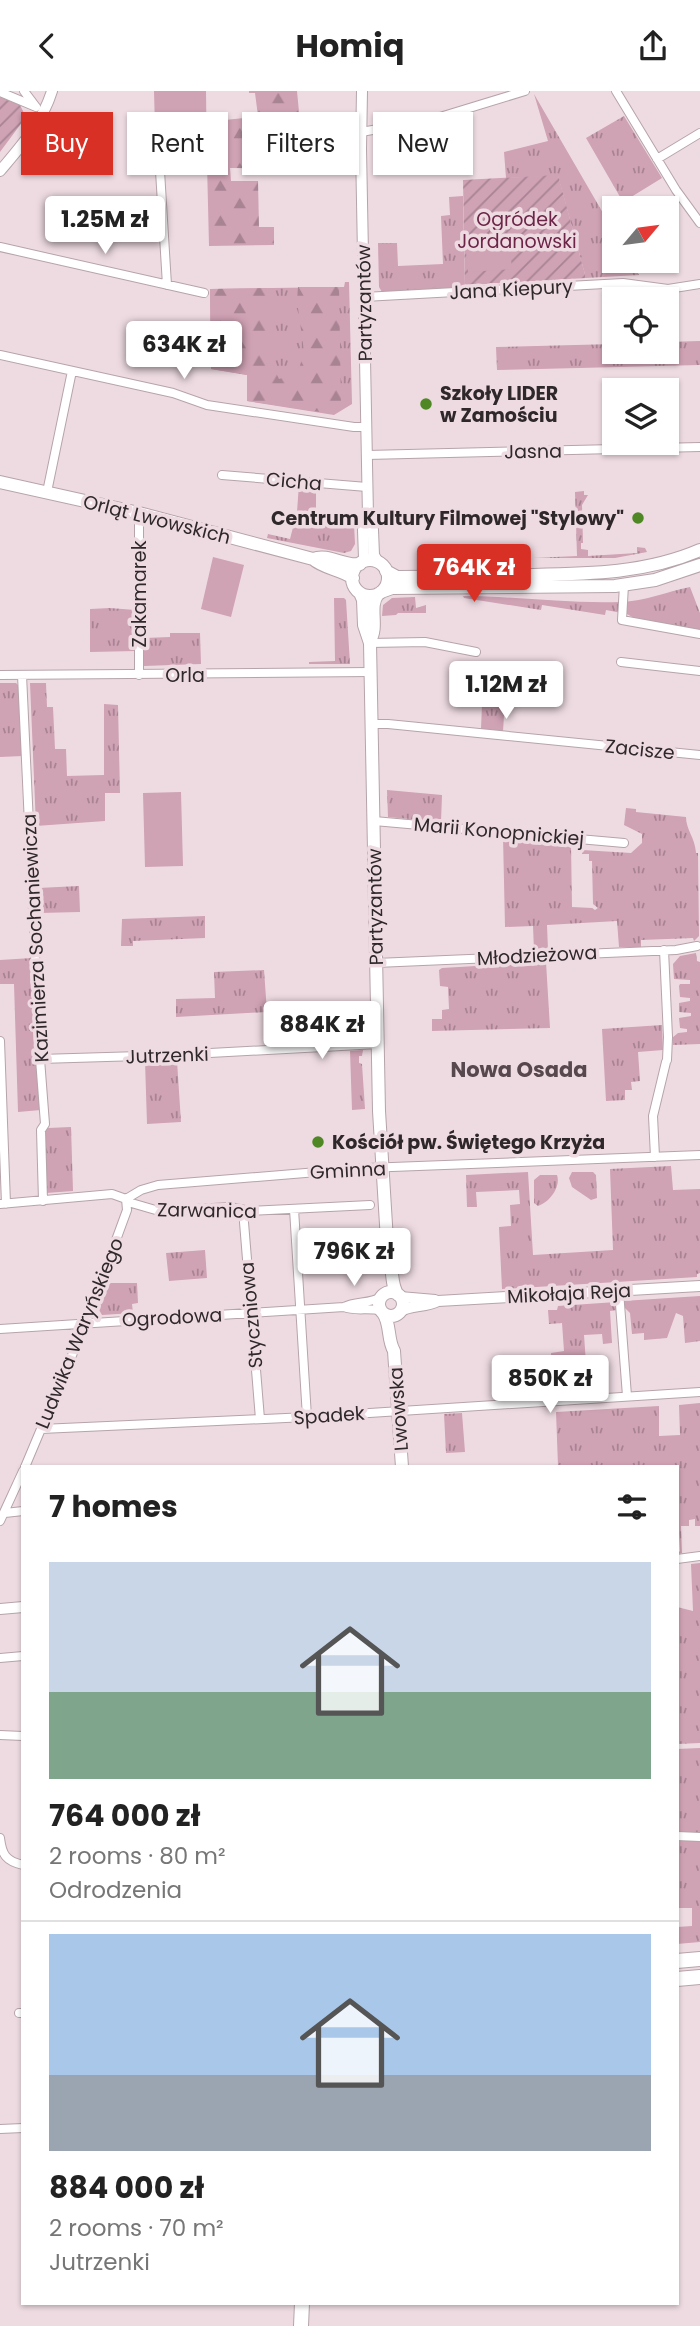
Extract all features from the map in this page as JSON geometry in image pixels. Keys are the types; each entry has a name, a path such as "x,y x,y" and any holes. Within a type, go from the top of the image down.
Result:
{"highway":[{"path":"679,1961 700,1959"},
{"path":"679,1979 700,1977"},
{"path":"301,2326 302,2305"}],"main road":[{"name":"Orląt Lwowskich","path":"0,482 139,513 313,559 322,566 353,578"},
{"path":"700,549 666,562 620,571 550,575 397,577 369,560 361,563 353,578 360,593 370,596 389,589 404,588 624,585 663,578 700,565"},
{"name":"Orląt Lwowskich","path":"313,559 324,556 352,565 361,563"},
{"path":"379,593 387,584 382,566"},
{"name":"Partyzantów","path":"360,593 363,598 364,625 370,642 382,1168 388,1257 394,1287 399,1296"},
{"name":"Partyzantów","path":"370,642 373,633 374,601 379,593"},
{"name":"Partyzantów","path":"382,1296 388,1257"},
{"path":"389,1292 399,1296 402,1306 398,1313 390,1316 382,1312 379,1304 382,1296 389,1292"},
{"name":"Lwowska","path":"382,1312 388,1321 390,1345 394,1351"},
{"name":"Lwowska","path":"398,1313 394,1351 402,1465"}],"street":[{"path":"24,91 40,110"},
{"path":"0,171 34,130 40,110 52,91"},
{"name":"Partyzantów","path":"362,91 368,516 373,530 374,553 382,566"},
{"path":"361,132 437,119 525,91"},
{"path":"616,91 700,223"},
{"path":"0,92 40,110"},
{"path":"657,159 700,133"},
{"path":"160,175 167,285"},
{"path":"0,247 204,293"},
{"name":"Jana Kiepury","path":"364,297 623,283 668,289 700,283"},
{"path":"0,355 173,393 211,405 366,427"},
{"path":"47,492 72,371"},
{"name":"Jasna","path":"367,455 700,447"},
{"name":"Cicha","path":"222,475 367,487"},
{"name":"Zakamarek","path":"139,513 139,675"},
{"name":"Partyzantów","path":"361,563 364,558 363,530 368,516"},
{"path":"624,585 622,620 700,634"},
{"path":"370,642 425,642 476,652"},
{"path":"621,662 700,671"},
{"name":"Orla","path":"0,675 371,672"},
{"name":"Kazimierza Sochaniewicza","path":"22,675 45,1124 41,1130 43,1201"},
{"name":"Zacisze","path":"372,724 700,755"},
{"name":"Marii Konopnickiej","path":"373,821 624,842"},
{"name":"Młodzieżowa","path":"376,963 664,950 697,946"},
{"path":"655,1157 654,1113 667,1061 664,950"},
{"path":"0,1041 3,1204"},
{"name":"Jutrzenki","path":"40,1059 378,1044"},
{"name":"Gminna","path":"3,1204 112,1194 127,1200 136,1192 158,1185 382,1168 700,1154"},
{"name":"Zarwanica","path":"127,1200 152,1210 230,1207 243,1210 294,1209 370,1205"},
{"name":"Ludwika Waryńskiego","path":"26,1465 86,1322 125,1217 127,1200"},
{"path":"294,1209 307,1417"},
{"name":"Styczniowa","path":"243,1210 260,1419"},
{"name":"Mikołaja Reja","path":"399,1296 438,1301 700,1286"},
{"path":"620,1290 627,1396"},
{"name":"Ogrodowa","path":"344,1307 374,1301 382,1296"},
{"name":"Mikołaja Reja","path":"398,1313 407,1307 438,1301"},
{"name":"Ogrodowa","path":"0,1329 344,1307 382,1312"},
{"name":"Spadek","path":"41,1429 307,1417 700,1392"},
{"name":"Ludwika Waryńskiego","path":"0,1521 21,1476"},
{"path":"5,1513 21,1511"},
{"path":"679,1559 700,1556"},
{"path":"0,1609 21,1607"},
{"path":"0,1658 21,1656"},
{"path":"0,1735 21,1736"},
{"path":"679,1836 700,1837"},
{"path":"0,1838 5,1857 21,1864"},
{"path":"0,2129 21,2128"}],"green space":[{"path":"154,91 206,91 206,112 155,112"},
{"path":"297,91 299,112 257,112 255,93 249,93"},
{"path":"534,94 602,211 602,273 639,275 586,278 558,176 506,178 504,152 548,141"},
{"path":"0,97 20,105 24,112 21,112 21,124 0,152"},
{"path":"624,116 662,178 633,196 620,196 586,138"},
{"path":"242,118 242,168 230,168 231,181 258,181 259,227 274,227 274,245 209,246 207,175 228,175 228,120"},
{"name":"Ogródek Jordanowski","path":"558,175 586,278 388,290 465,285 463,180"},
{"path":"463,196 465,287 382,292 379,287 378,243 397,243 398,266 443,264 441,216 450,215 449,197"},
{"path":"509,238 512,269 468,272 465,242"},
{"path":"345,282 349,282 352,404 334,415 247,401 247,375 211,369 210,289 344,287"},
{"path":"298,287 339,287 341,404 334,414 247,401 247,375 211,369 210,289 267,288 271,363 279,379 298,373 304,351 297,301"},
{"path":"700,341 700,365 497,370 496,347 602,344 602,364 679,364 679,342"},
{"path":"299,484 316,486 316,525 354,524 355,544 351,551 344,553 267,538 268,534 290,539 297,512"},
{"path":"584,491 584,495 588,495 582,505 581,549 588,550 588,556 637,553 637,547 645,548 647,552 615,558 533,558 577,556 575,492"},
{"path":"213,557 244,565 231,617 201,609"},
{"path":"690,587 700,613 700,630 606,610 605,615 542,605 541,610 463,596 621,602"},
{"path":"415,597 416,608 426,605 426,613 382,616 383,605 392,598"},
{"path":"334,598 346,600 350,664 309,664 335,661"},
{"path":"90,609 135,610 136,651 90,652"},
{"path":"170,633 200,633 201,664 144,666 144,638 170,637"},
{"path":"483,680 506,682 503,732 481,729"},
{"path":"0,683 16,683 19,686 23,756 0,757"},
{"path":"30,683 46,683 47,707 53,707 55,749 66,749 67,776 104,775 104,704 118,705 120,793 105,793 105,821 36,826"},
{"path":"387,790 442,795 441,822 388,817"},
{"path":"181,792 183,866 145,867 143,793"},
{"path":"626,808 636,809 636,812 686,817 698,853 699,936 694,941 693,938 641,940 641,947 619,947 617,921 547,925 548,950 534,950 533,926 505,927 503,836 571,844 572,907 595,910 598,908 593,904 592,861 589,861 589,854 582,854 582,850 631,853 642,843 642,834 624,825"},
{"path":"79,886 80,912 39,913 38,888"},
{"path":"205,916 205,938 133,941 133,946 121,946 122,919"},
{"path":"696,953 697,961 700,962 700,1044 673,1045 672,1038 678,1033 687,1032 687,1029 680,1028 679,1018 691,1016 691,1013 679,1012 679,1003 690,1001 690,998 680,997 679,986 690,984 690,980 674,979 673,964 680,956"},
{"path":"32,958 41,1110 18,1112 14,984 0,984 0,960"},
{"path":"546,962 550,1028 432,1031 432,1019 442,1019 442,1010 449,1009 448,987 440,986 439,970 442,968"},
{"path":"264,970 267,1012 363,1008 363,1038 275,1043 268,1037 266,1012 176,1017 176,999 215,998 214,972"},
{"path":"662,1025 663,1050 638,1052 640,1081 631,1082 632,1090 625,1090 625,1100 606,1101 602,1029"},
{"path":"363,1050 359,1063 362,1064 365,1109 352,1110 350,1051"},
{"path":"145,1061 177,1061 181,1122 147,1124"},
{"path":"71,1127 73,1191 46,1193 44,1130"},
{"path":"671,1166 673,1190 700,1189 700,1273 697,1277 502,1289 499,1227 511,1226 510,1205 520,1204 519,1190 476,1192 477,1207 467,1207 466,1175 528,1172 533,1255 613,1250 610,1169"},
{"path":"572,1172 593,1172 596,1175 597,1198 591,1200 572,1187 569,1178"},
{"path":"540,1175 557,1175 558,1180 554,1193 538,1206 534,1203 534,1180"},
{"path":"205,1250 207,1278 169,1281 166,1253"},
{"path":"107,1283 137,1283 138,1303 132,1304 133,1313 102,1315 98,1308"},
{"path":"700,1296 700,1341 685,1343 683,1316 676,1313 667,1338 644,1340 644,1333 632,1334 630,1313 624,1307 623,1301"},
{"path":"616,1302 617,1310 610,1311 612,1343 603,1344 602,1334 584,1335 586,1363 572,1365 575,1395 553,1396 551,1353 564,1351 562,1323 549,1324 548,1310 557,1310 558,1306"},
{"path":"700,1403 700,1526 695,1526 695,1519 689,1520 689,1526 681,1526 682,1553 679,1554 679,1465 558,1465 556,1412 659,1406 659,1436 680,1435 679,1405"},
{"path":"462,1413 465,1452 446,1453 444,1414"},
{"path":"700,1563 700,1743 679,1744 679,1608 693,1611 691,1564"},
{"path":"700,1748 700,1942 679,1944 679,1927 692,1926 692,1908 679,1908 679,1749"}],"place":[{"name":"Szkoły LIDER w Zamościu","path":"426,404"},
{"name":"Centrum Kultury Filmowej \"Stylowy\"","path":"638,518"},
{"name":"Kościół pw. Świętego Krzyża","path":"318,1142"}],"district":[{"name":"Nowa Osada","path":"519,1070"}]}
